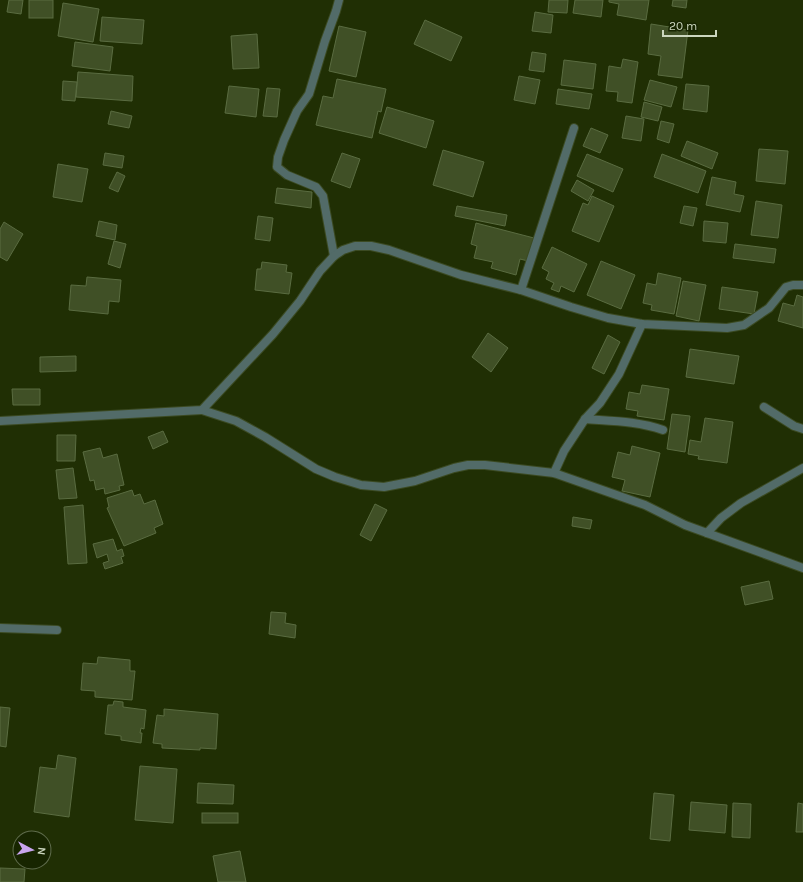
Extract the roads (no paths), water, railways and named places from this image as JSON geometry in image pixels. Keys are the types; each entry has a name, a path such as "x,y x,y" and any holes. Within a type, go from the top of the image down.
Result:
{"street":[{"path":"334,256 323,196 316,187 287,175 277,167 278,157 284,140 297,111 309,94 324,41 339,0"},
{"path":"521,290 574,128"},
{"path":"202,410 274,334 320,271 334,256 343,250 355,246 371,246 389,250 461,275 521,290 608,318 642,324 727,328 744,324 769,308 786,287 793,284 803,285"},
{"path":"554,473 564,451 585,419 600,403 619,374 642,324"},
{"path":"764,407 794,426 803,429"},
{"path":"0,422 202,410 236,421 265,437 316,469 361,485 384,488 415,481 468,464 485,464 554,473 646,505 685,525 803,568"},
{"path":"585,419 634,423 663,430"},
{"path":"707,533 721,518 741,503 803,468"},
{"path":"0,628 57,630"}]}
